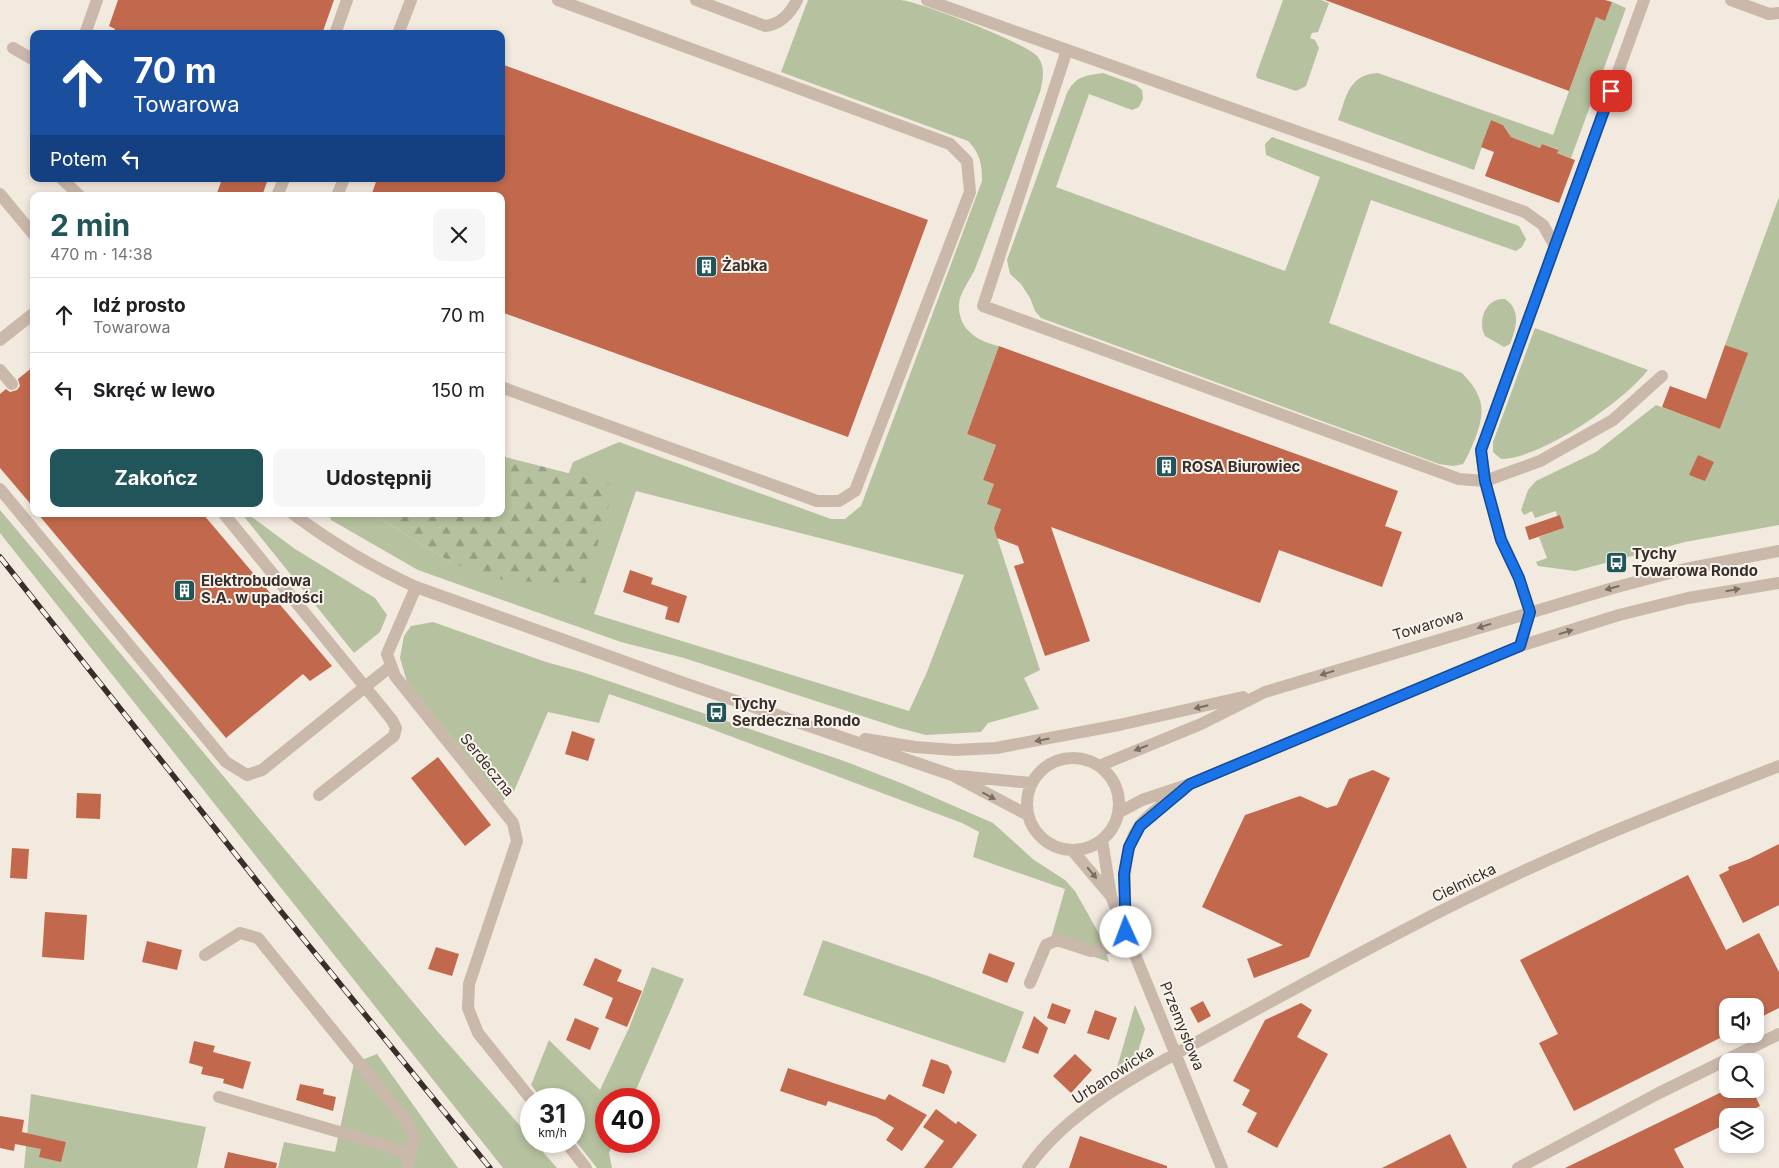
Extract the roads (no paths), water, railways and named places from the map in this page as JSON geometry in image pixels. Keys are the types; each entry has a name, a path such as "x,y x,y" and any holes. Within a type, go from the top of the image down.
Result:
{"street":[{"path":"86,30 97,0"},
{"path":"336,30 347,0"},
{"path":"400,30 411,0"},
{"path":"505,388 817,501 839,501 855,491 970,192 967,161 950,144 558,0"},
{"path":"696,0 765,26 775,25 784,19 797,0"},
{"path":"928,0 1525,212 1543,225 1555,246"},
{"path":"1520,646 1530,612 1519,578 1501,540 1485,481 1481,450 1644,0"},
{"path":"1731,0 1769,14 1779,13"},
{"path":"13,48 30,58"},
{"path":"1067,50 983,306 1459,479 1485,481 1540,461 1613,420 1662,376"},
{"path":"65,182 76,192"},
{"path":"0,194 30,230"},
{"path":"0,340 30,316"},
{"path":"0,370 12,384"},
{"path":"0,489 226,762 247,774 262,770 391,666 387,654 416,587"},
{"path":"226,517 392,720 396,728 394,736 318,795"},
{"path":"299,517 330,542 382,571 416,587 952,775 1028,815"},
{"name":"Towarowa","path":"1099,766 1201,724 1265,692 1530,612 1684,569 1779,551"},
{"path":"1118,813 1142,800 1190,784 1520,646 1619,615 1688,598 1779,583"},
{"name":"Serdeczna","path":"391,666 395,676 513,823 517,841 470,984 468,1008 478,1033 522,1088"},
{"path":"828,733 915,747 955,750 996,748 1119,725 1265,692"},
{"path":"1061,759 1087,760 1099,766 1107,773 1118,792 1118,813 1109,832 1102,840 1088,848 1072,850 1049,844 1036,831 1028,815 1028,793 1039,772 1049,764 1061,759"},
{"name":"Cielmicka","path":"1176,1055 1354,956 1528,870 1584,844 1779,766"},
{"path":"952,775 1032,783"},
{"path":"1030,983 1046,945 1057,940 1091,951 1129,938 1124,874 1129,847 1140,826 1190,784"},
{"name":"Przemysłowa","path":"1102,840 1111,896 1222,1168"},
{"name":"Przemysłowa","path":"1072,850 1111,896"},
{"path":"205,955 240,933 258,938 407,1122 414,1138 409,1162 391,1147 218,1097"},
{"path":"1518,1168 1659,1092 1779,1034"},
{"name":"Urbanowicka","path":"1028,1168 1048,1143 1097,1102 1176,1055"},
{"path":"574,1153 586,1168"}],"railway":[{"path":"0,557 279,909 490,1168"}],"place":[{"name":"Żabka","path":"706,266"},
{"name":"ROSA Biurowiec","path":"1166,467"},
{"name":"Tychy Towarowa Rondo","path":"1616,563"},
{"name":"Elektrobudowa S.A. w upadłości","path":"185,590"},
{"name":"Tychy Serdeczna Rondo","path":"716,713"}]}
